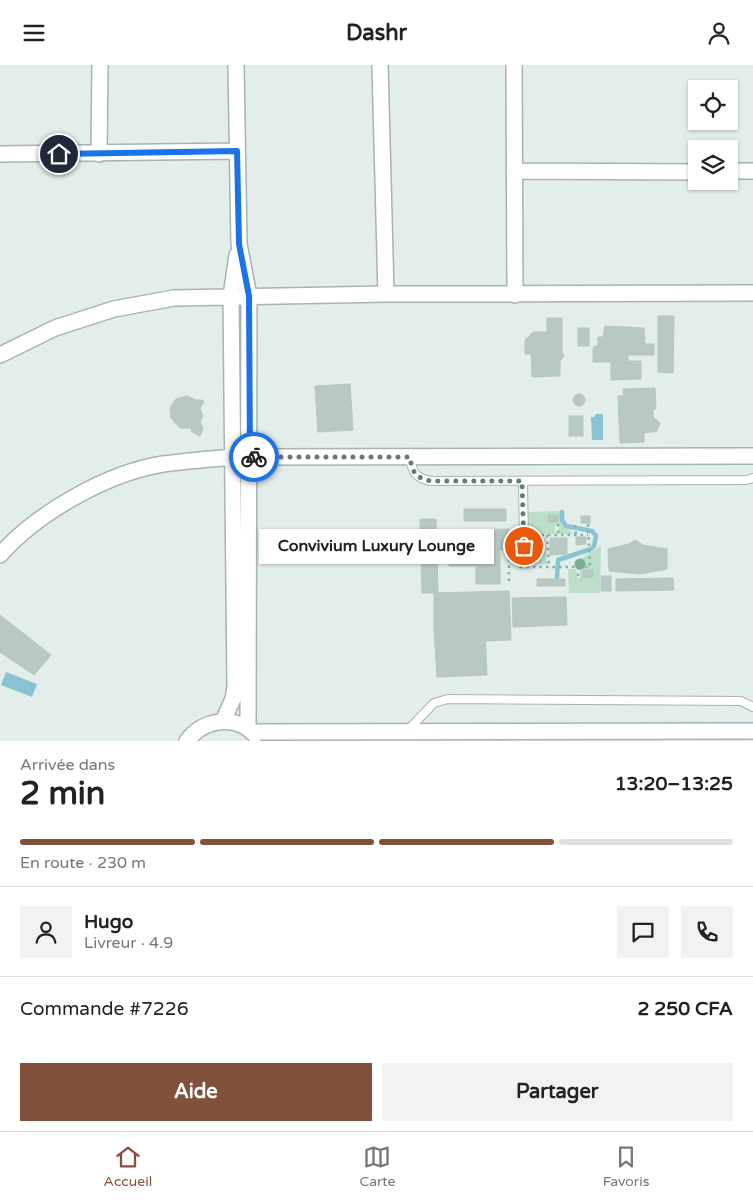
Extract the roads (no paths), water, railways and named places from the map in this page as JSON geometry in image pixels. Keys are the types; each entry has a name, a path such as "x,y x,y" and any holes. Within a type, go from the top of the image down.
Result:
{"street":[{"path":"99,154 100,65"},
{"path":"236,65 239,244 249,296 254,734"},
{"path":"380,65 386,294"},
{"path":"514,65 515,295"},
{"path":"0,154 237,151"},
{"path":"514,171 688,172"},
{"path":"738,171 753,171"},
{"path":"223,721 233,699 235,687 231,296 239,244"},
{"path":"1,351 55,328 114,309 174,298 386,294 753,293"},
{"path":"0,555 48,514 105,481 161,465 232,457 753,456"},
{"path":"187,741 200,727 223,721 236,723 254,734 753,731"}],"lane":[{"path":"410,457 412,470 419,478 431,481 746,480 753,478"},
{"path":"522,481 524,535 522,548"},
{"path":"406,732 434,703 441,700 741,701 753,707"}],"water":[{"path":"596,414 603,414 603,440 592,440 591,417 594,417"},
{"path":"6,672 37,684 32,697 1,685"}],"waterway":[{"path":"557,578 558,560 591,549 594,546 596,536 592,531 566,526 562,520 562,512"}],"place":[{"name":"Convivium Luxury Lounge","path":"524,546"}]}
